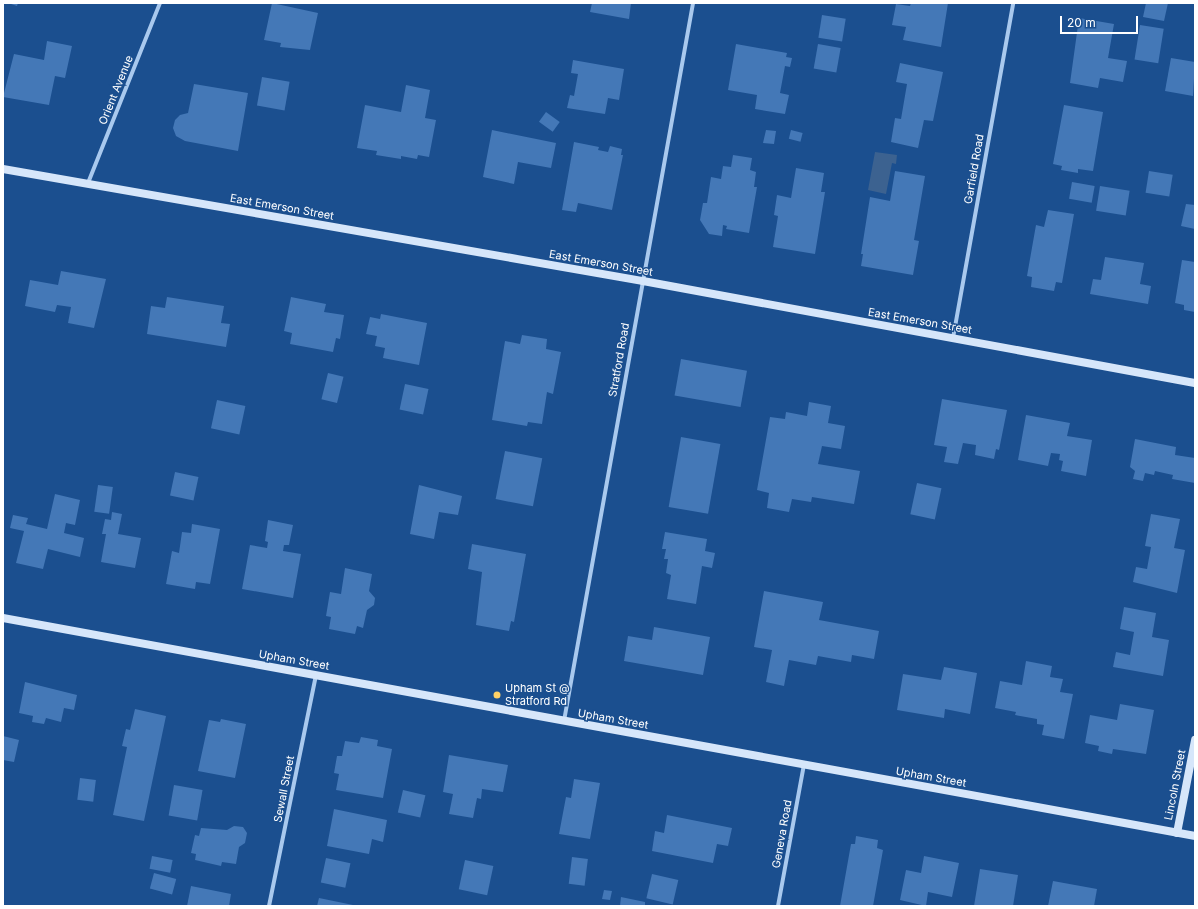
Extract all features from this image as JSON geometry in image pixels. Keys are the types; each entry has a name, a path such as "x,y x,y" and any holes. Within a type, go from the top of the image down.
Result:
{"street":[{"name":"Orient Avenue","path":"88,184 160,3"},
{"name":"Stratford Road","path":"564,721 692,3"},
{"name":"Garfield Road","path":"953,338 1013,3"},
{"name":"East Emerson Street","path":"3,169 643,281 1195,383"},
{"name":"Upham Street","path":"3,618 1195,836"},
{"name":"Sewall Street","path":"269,906 316,675"},
{"name":"Lincoln Street","path":"1177,833 1195,740"},
{"name":"Geneva Road","path":"778,906 804,765"}],"water":[{"path":"875,152 897,155 896,164 892,163 886,194 868,190"}],"building":[{"path":"8,3 18,3 17,6"},
{"path":"272,3 318,13 310,50 280,47 281,43 264,40"},
{"path":"592,3 631,3 629,19 590,12"},
{"path":"911,3 948,3 941,47 903,40 906,27 892,25 896,4 910,6"},
{"path":"1146,3 1168,3 1164,21 1143,17"},
{"path":"822,15 846,19 842,41 818,38"},
{"path":"1079,18 1114,24 1108,58 1127,61 1123,82 1100,78 1098,88 1070,83"},
{"path":"1140,25 1164,29 1158,63 1135,60"},
{"path":"47,41 72,46 65,78 55,76 49,105 3,97 14,54 44,60"},
{"path":"736,44 787,53 786,57 792,58 790,67 785,66 780,93 789,95 785,114 755,109 757,95 728,90"},
{"path":"818,44 841,48 836,73 814,69"},
{"path":"1171,58 1195,62 1193,96 1165,91"},
{"path":"573,60 624,69 619,100 608,98 605,114 567,108 570,95 574,96 578,74 571,73"},
{"path":"900,63 943,72 933,121 924,120 918,148 891,142 895,118 901,119 907,84 896,82"},
{"path":"262,77 290,82 285,110 257,106"},
{"path":"194,84 248,93 238,151 185,141 176,136 173,128 175,120 180,115 188,113"},
{"path":"406,85 430,90 425,118 436,120 429,157 418,155 417,159 401,156 401,159 376,155 377,151 357,148 365,105 401,112"},
{"path":"1064,105 1103,112 1093,171 1078,169 1078,173 1061,170 1062,166 1053,164"},
{"path":"546,112 560,122 553,132 539,122"},
{"path":"492,130 556,143 551,168 518,162 514,184 483,177"},
{"path":"766,130 776,131 774,144 763,143"},
{"path":"791,130 803,133 800,142 789,139"},
{"path":"574,142 599,147 598,150 608,152 610,146 622,149 621,155 623,155 612,210 578,203 576,212 562,210"},
{"path":"733,155 752,158 750,170 756,172 754,187 757,187 749,233 726,229 727,226 723,225 722,236 709,234 700,220 703,203 707,203 711,177 721,179 723,166 731,167"},
{"path":"796,168 824,173 821,192 825,192 815,254 773,247 778,216 774,215 777,195 791,198"},
{"path":"895,171 925,176 914,240 919,241 913,275 861,266 863,254 861,254 870,197 890,201"},
{"path":"1149,171 1173,175 1169,196 1146,193"},
{"path":"1072,182 1095,186 1092,203 1069,199"},
{"path":"1100,186 1130,191 1126,215 1096,211"},
{"path":"1186,204 1195,205 1195,229 1181,226"},
{"path":"1048,210 1074,214 1062,283 1056,282 1054,291 1031,287 1032,277 1027,276 1036,225 1044,227"},
{"path":"1105,257 1144,263 1140,284 1151,286 1148,304 1090,294 1093,279 1101,280"},
{"path":"1182,260 1195,262 1195,312 1184,310 1184,305 1175,303"},
{"path":"61,271 106,279 94,328 68,323 71,307 57,305 55,312 25,306 30,280 58,285"},
{"path":"167,297 224,306 221,323 230,324 226,347 147,334 151,306 165,308"},
{"path":"291,297 326,304 324,312 344,315 340,339 336,338 333,352 290,344 292,333 284,331"},
{"path":"381,314 427,323 419,365 383,358 385,348 375,346 377,336 366,334 370,317 380,319"},
{"path":"522,335 547,339 546,349 561,352 553,394 547,392 542,424 528,422 527,426 492,420 505,341 520,344"},
{"path":"681,359 747,371 741,407 675,395"},
{"path":"328,373 344,377 337,403 321,399"},
{"path":"405,384 428,389 423,414 400,409"},
{"path":"942,399 1007,410 999,450 996,449 994,459 975,455 976,445 963,443 958,464 944,462 947,447 934,445"},
{"path":"217,400 245,406 239,434 211,428"},
{"path":"809,402 831,406 828,423 845,426 841,449 822,446 818,464 860,471 854,504 812,497 811,502 792,499 789,512 767,508 769,493 757,490 770,417 785,419 786,412 807,416"},
{"path":"1026,415 1070,423 1067,436 1092,440 1086,476 1061,471 1063,461 1059,460 1060,454 1051,453 1048,466 1018,460"},
{"path":"681,437 720,444 708,514 669,507"},
{"path":"1135,439 1176,447 1175,455 1195,458 1195,483 1172,479 1173,475 1155,471 1154,475 1145,473 1143,481 1133,479 1135,471 1130,467"},
{"path":"505,451 542,458 533,506 496,499"},
{"path":"175,472 198,477 193,500 170,495"},
{"path":"917,483 941,488 935,519 910,514"},
{"path":"98,485 113,487 109,514 94,512"},
{"path":"419,485 462,496 458,515 439,512 434,539 410,534"},
{"path":"55,494 80,500 75,525 66,523 64,533 84,538 80,557 48,549 43,569 16,563 24,531 10,528 13,515 28,518 26,524 47,529"},
{"path":"112,512 122,514 118,534 141,538 135,568 101,562 106,534 102,534 105,519 111,520"},
{"path":"1151,514 1180,519 1174,548 1185,550 1177,593 1133,582 1136,567 1147,569 1151,547 1145,546"},
{"path":"268,520 293,525 289,545 284,545 283,551 301,554 293,598 242,589 250,545 267,548 268,542 265,541"},
{"path":"192,524 220,529 210,584 196,582 195,589 166,584 172,551 179,553 182,532 191,533"},
{"path":"665,532 707,539 705,551 715,553 712,568 702,566 696,604 667,599 671,575 666,573 668,559 664,559 666,549 662,549"},
{"path":"472,544 526,554 514,622 511,621 509,631 476,625 482,572 468,569"},
{"path":"345,568 372,574 369,591 375,598 374,605 367,610 363,628 357,626 355,634 329,629 331,617 326,616 330,592 341,594"},
{"path":"764,591 823,602 819,620 879,631 874,659 852,655 851,662 818,656 816,665 789,660 784,686 766,682 772,650 754,647"},
{"path":"1124,607 1156,613 1152,637 1169,640 1163,676 1113,667 1116,652 1130,655 1134,632 1120,629"},
{"path":"654,627 710,637 703,675 624,661 628,636 652,640"},
{"path":"1026,661 1052,666 1050,677 1063,679 1060,692 1073,694 1064,739 1042,735 1044,725 1037,724 1037,719 1015,715 1016,712 995,708 1000,681 1022,685"},
{"path":"944,667 977,673 970,714 945,709 944,718 897,710 903,674 941,680"},
{"path":"25,682 77,695 74,710 64,708 61,722 46,718 44,724 32,722 33,716 19,713"},
{"path":"1120,704 1154,710 1146,754 1113,749 1112,754 1098,751 1099,746 1085,743 1090,715 1117,720"},
{"path":"135,709 166,716 144,821 113,815 127,747 122,746 126,729 130,730"},
{"path":"221,719 246,724 235,778 198,771 209,720 220,722"},
{"path":"3,736 19,740 14,762 3,760"},
{"path":"361,737 378,740 377,746 392,749 383,798 336,790 339,774 334,773 337,756 342,756 345,741 359,743"},
{"path":"449,755 508,765 503,792 482,789 481,799 477,798 473,818 449,814 453,794 443,792"},
{"path":"80,778 96,780 93,802 77,800"},
{"path":"574,779 600,783 590,839 559,834 566,797 571,798"},
{"path":"174,785 203,790 197,821 169,816"},
{"path":"403,790 425,795 420,818 398,812"},
{"path":"334,809 387,820 383,842 372,839 369,854 327,846"},
{"path":"667,815 732,828 728,846 717,844 713,863 652,851 655,831 664,833"},
{"path":"234,826 243,827 247,833 245,843 239,847 236,864 222,862 221,866 195,860 196,854 191,853 195,835 199,836 201,828 227,830"},
{"path":"856,836 878,840 877,848 883,850 873,906 840,906 851,844 855,844"},
{"path":"152,856 173,860 170,873 150,869"},
{"path":"924,856 959,863 952,897 928,892 926,906 900,900 906,870 921,873"},
{"path":"572,857 588,859 585,886 569,884"},
{"path":"326,858 350,863 345,888 321,882"},
{"path":"465,860 493,866 487,895 459,889"},
{"path":"980,869 1018,875 1013,906 974,906"},
{"path":"154,873 176,879 172,894 150,888"},
{"path":"652,874 678,880 673,904 646,898"},
{"path":"1053,881 1097,889 1094,906 1048,906"},
{"path":"191,886 231,894 229,906 187,906"},
{"path":"604,890 612,891 610,900 602,899"},
{"path":"621,897 645,902 645,906 620,906"},
{"path":"319,898 353,905 353,906 317,906"}],"place":[{"name":"Upham St @ Stratford Rd","path":"497,695"}]}
